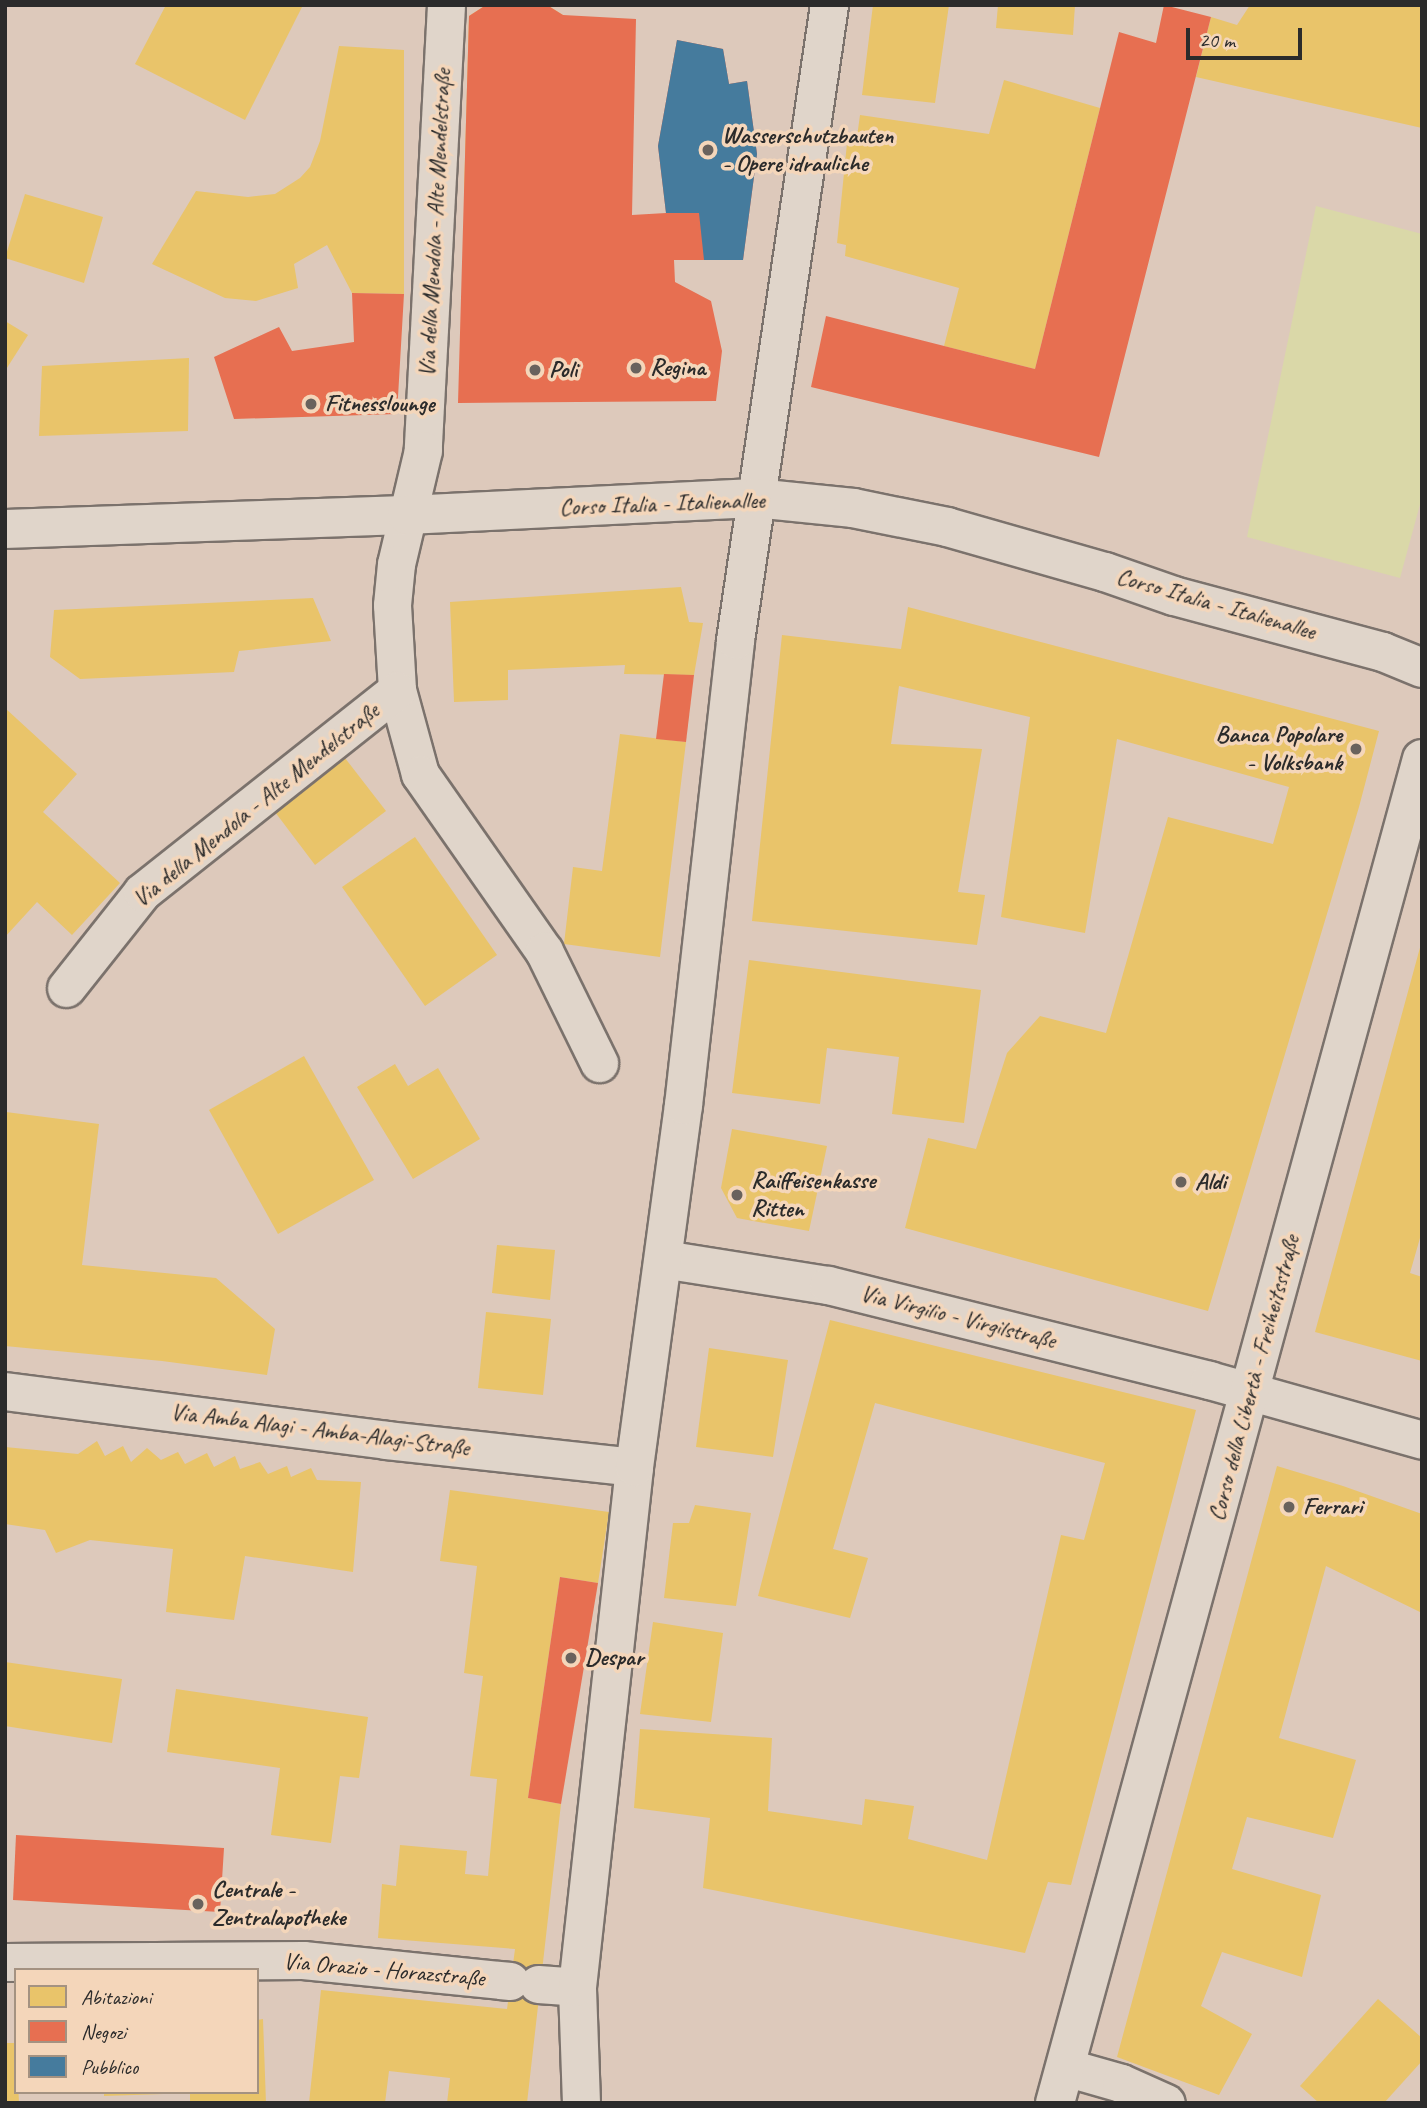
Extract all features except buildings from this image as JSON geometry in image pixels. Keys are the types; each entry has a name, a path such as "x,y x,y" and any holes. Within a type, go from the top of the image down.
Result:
{"main road":[{"name":"Corso Italia - Italienallee","path":"5,529 407,515 755,498 853,509 947,527 1105,572 1174,596 1383,652 1422,668"},
{"name":"Corso della Libertà - Freiheitsstraße","path":"1060,2085 1422,759"}],"street":[{"name":"Via della Mendola - Alte Mendelstraße","path":"446,5 437,131 429,372 423,450 396,564 392,605 397,690 420,774 544,951 599,1063"},
{"path":"580,2103 577,1987 634,1467 663,1259 755,498 785,315 829,5"},
{"name":"Via della Mendola - Alte Mendelstraße","path":"66,988 142,891 397,690"},
{"name":"Via Virgilio - Virgilstraße","path":"663,1259 828,1285 1250,1392 1422,1440"},
{"name":"Via Amba Alagi - Amba-Alagi-Straße","path":"5,1391 386,1440 634,1467"},
{"name":"Via Orazio - Horazstraße","path":"5,1962 303,1960 577,1987"},
{"path":"1060,2085 1121,2082 1166,2103"}],"shaded area":[{"path":"1316,206 1422,234 1422,497 1400,578 1247,537"}],"place":[{"name":"Wasserschutzbauten - Opere idrauliche","path":"708,150"},
{"name":"Regina","path":"636,368"},
{"name":"Poli","path":"535,370"},
{"name":"Fitnesslounge","path":"311,404"},
{"name":"Banca Popolare - Volksbank","path":"1356,749"},
{"name":"Aldi","path":"1181,1182"},
{"name":"Raiffeisenkasse Ritten","path":"737,1195"},
{"name":"Ferrari","path":"1289,1507"},
{"name":"Despar","path":"571,1658"},
{"name":"Centrale - Zentralapotheke","path":"198,1904"}]}
